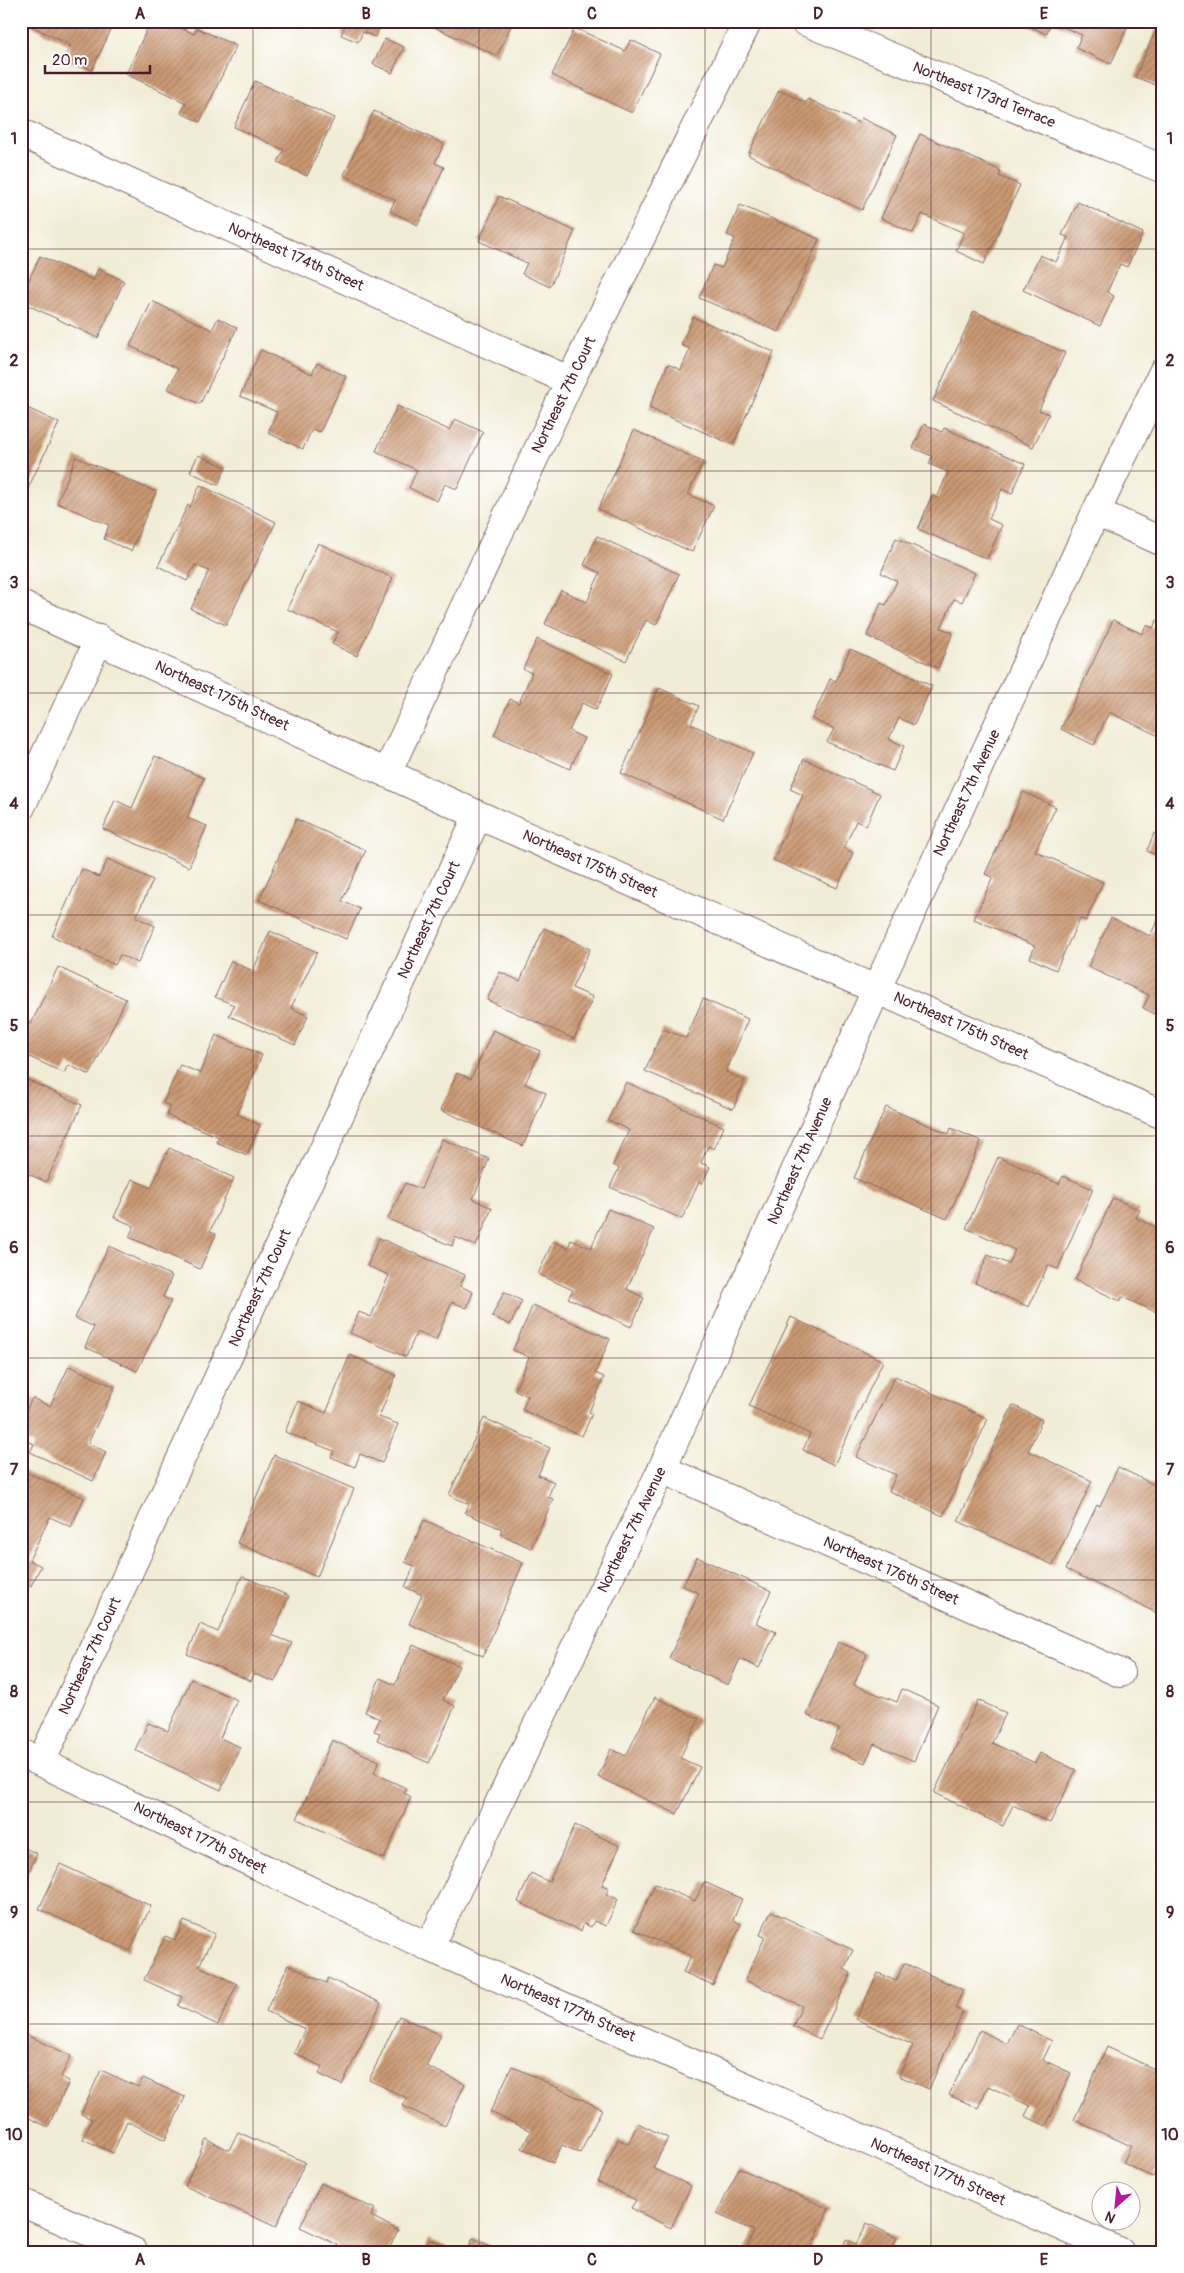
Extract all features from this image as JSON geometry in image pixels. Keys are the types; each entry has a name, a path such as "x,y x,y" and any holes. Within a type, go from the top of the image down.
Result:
{"street":[{"name":"Northeast 7th Court","path":"387,773 570,381 748,21"},
{"name":"Northeast 173rd Terrace","path":"804,21 1163,170"},
{"name":"Northeast 174th Street","path":"21,133 570,381"},
{"name":"Northeast 7th Avenue","path":"428,1947 662,1469 877,988 1096,512 1163,372"},
{"path":"1096,512 1163,542"},
{"name":"Northeast 175th Street","path":"21,605 99,639 478,815 877,988 1163,1115"},
{"path":"21,807 99,639"},
{"name":"Northeast 7th Court","path":"31,1757 478,815"},
{"name":"Northeast 176th Street","path":"662,1469 1120,1673"},
{"name":"Northeast 177th Street","path":"31,1757 428,1947 1120,2252"},
{"path":"21,2202 134,2252"}],"building":[{"path":"21,21 115,21 92,70 65,58 70,45"},
{"path":"151,21 166,21 194,34 197,28 236,46 200,122 181,113 186,103 126,74"},
{"path":"342,21 383,21 375,37 363,32 358,42 341,35 346,23"},
{"path":"421,21 513,21 497,56"},
{"path":"1018,21 1130,21 1111,64 1076,48 1082,35 1052,22 1046,34"},
{"path":"1160,21 1163,21 1163,88 1135,77"},
{"path":"575,28 625,51 631,40 660,54 632,113 552,75"},
{"path":"385,39 404,47 392,73 373,64"},
{"path":"255,81 334,118 307,176 278,162 284,150 234,127"},
{"path":"779,90 806,103 808,99 859,123 861,118 897,135 862,210 748,155"},
{"path":"374,111 444,144 435,163 444,167 418,225 390,211 395,200 344,175"},
{"path":"920,134 1001,171 999,176 1020,185 984,264 956,251 964,233 922,214 913,233 881,218"},
{"path":"499,196 575,231 550,287 522,274 527,263 479,241"},
{"path":"1078,202 1143,233 1127,267 1120,264 1107,292 1114,296 1100,326 1023,290 1040,255 1056,262 1068,237 1062,235"},
{"path":"740,205 819,239 779,332 699,298 713,265 722,268 735,238 727,235"},
{"path":"40,256 93,280 98,269 124,281 98,338 21,302 21,297"},
{"path":"152,301 212,330 218,318 237,328 200,404 168,389 178,369 130,346"},
{"path":"974,311 1065,353 1039,410 1049,414 1033,447 933,401"},
{"path":"693,317 774,352 733,445 649,408 668,364 681,370 690,349 681,345"},
{"path":"261,350 312,374 317,363 346,376 320,432 312,429 303,449 268,433 277,412 240,396"},
{"path":"21,405 59,423 23,499 21,498"},
{"path":"397,406 449,430 455,419 483,432 457,489 445,484 437,501 409,488 417,470 376,451"},
{"path":"924,424 942,432 944,428 1025,464 1012,494 1002,489 989,519 1002,525 987,559 918,529 932,495 937,498 948,472 929,464 932,456 913,448"},
{"path":"634,430 703,462 688,494 714,506 692,552 598,509"},
{"path":"198,455 226,467 218,485 190,472"},
{"path":"76,457 156,492 131,551 104,539 109,525 57,503"},
{"path":"200,485 276,522 226,625 191,609 209,571 195,565 187,581 158,566"},
{"path":"597,536 679,574 656,625 646,620 626,661 545,624 561,590 587,602 600,573 584,565"},
{"path":"896,538 975,573 962,602 954,599 941,628 953,633 938,668 867,636 881,603 886,605 897,581 881,573"},
{"path":"318,543 393,578 357,656 332,644 338,632 287,609"},
{"path":"1113,620 1142,634 1146,625 1153,628 1157,620 1163,622 1163,738 1109,712 1094,745 1061,729"},
{"path":"537,639 613,674 596,710 582,703 569,731 584,738 570,769 494,735 510,699 519,703 532,673 523,669"},
{"path":"850,649 932,686 914,725 899,718 889,739 904,746 893,771 827,742 834,729 812,719 830,679 836,681"},
{"path":"659,688 699,706 691,724 753,753 723,819 621,773"},
{"path":"155,756 204,778 187,818 207,826 189,867 103,829 115,800 132,808"},
{"path":"804,759 880,794 866,826 856,821 844,848 853,853 837,888 773,860 803,795 790,789"},
{"path":"1023,792 1056,807 1035,851 1103,882 1086,921 1080,918 1056,970 1030,958 1035,946 974,919 993,877 985,874"},
{"path":"296,819 366,850 342,901 360,909 346,939 259,900"},
{"path":"1154,833 1163,837 1163,858 1147,851"},
{"path":"108,859 153,880 136,917 155,926 138,963 120,955 115,965 52,936 82,869 99,877"},
{"path":"1163,909 1163,1018 1143,1008 1149,995 1088,967 1111,918 1150,936"},
{"path":"544,928 590,949 572,988 593,997 574,1039 487,1000 500,972 520,981"},
{"path":"270,931 317,952 291,1008 308,1016 295,1045 229,1016 234,1005 215,997 231,961 253,971"},
{"path":"58,967 126,999 90,1075 68,1065 64,1073 21,1053 21,1020 31,1024"},
{"path":"703,999 748,1019 726,1072 745,1081 733,1109 645,1071 663,1029 686,1038"},
{"path":"493,1030 540,1051 525,1084 546,1093 523,1146 441,1110 457,1073 471,1079"},
{"path":"216,1035 262,1055 237,1114 260,1125 247,1155 216,1142 219,1137 167,1115 170,1106 163,1103 180,1065 200,1073"},
{"path":"21,1077 82,1105 46,1182 24,1172 21,1177"},
{"path":"626,1082 724,1127 714,1149 708,1146 701,1163 710,1167 702,1184 699,1182 682,1219 610,1187 619,1168 613,1165 629,1130 608,1120"},
{"path":"886,1107 949,1134 951,1128 981,1141 947,1219 854,1178"},
{"path":"442,1139 489,1159 473,1199 492,1208 476,1246 455,1237 452,1246 388,1219 405,1183 421,1189"},
{"path":"169,1148 234,1178 210,1231 216,1234 200,1269 129,1237 134,1226 114,1217 132,1179 151,1188"},
{"path":"998,1157 1059,1184 1063,1176 1093,1189 1058,1269 1048,1265 1029,1307 975,1283 988,1255 1009,1264 1015,1250 966,1228"},
{"path":"1113,1198 1140,1210 1136,1218 1163,1230 1163,1315 1122,1297 1120,1301 1075,1280"},
{"path":"608,1209 654,1229 627,1289 644,1298 631,1327 568,1298 573,1290 538,1274 553,1241 568,1248 571,1240 591,1248"},
{"path":"379,1238 465,1275 460,1286 473,1292 467,1308 452,1302 436,1340 417,1332 406,1357 350,1333 359,1312 371,1317 389,1275 367,1266"},
{"path":"109,1246 172,1276 163,1297 171,1301 137,1371 85,1347 94,1327 75,1318"},
{"path":"504,1292 522,1301 510,1325 492,1316"},
{"path":"533,1305 610,1339 595,1373 604,1377 589,1412 592,1414 582,1436 522,1410 528,1396 515,1390 529,1357 513,1350"},
{"path":"791,1317 883,1361 834,1465 803,1450 810,1434 749,1406"},
{"path":"350,1355 396,1375 379,1417 398,1424 382,1463 360,1454 355,1467 331,1457 334,1451 285,1432 298,1401 326,1413"},
{"path":"69,1366 115,1387 88,1443 106,1452 93,1481 30,1452 34,1444 21,1438 21,1422 32,1398 50,1406"},
{"path":"895,1376 988,1419 943,1516 889,1491 896,1475 856,1457"},
{"path":"1013,1405 1042,1420 1028,1451 1092,1481 1053,1565 958,1521"},
{"path":"484,1418 550,1448 538,1475 554,1482 548,1497 553,1499 531,1548 500,1534 502,1529 465,1513 469,1504 449,1495"},
{"path":"274,1455 354,1489 317,1577 237,1543"},
{"path":"1118,1467 1163,1489 1161,1615 1066,1569 1097,1505 1100,1506"},
{"path":"21,1470 84,1498 71,1527 50,1517 29,1560 41,1566 31,1586 21,1582"},
{"path":"424,1520 523,1563 483,1656 409,1624 422,1595 405,1587 414,1566 405,1562"},
{"path":"697,1557 771,1591 756,1623 776,1632 759,1668 740,1659 728,1685 669,1658 699,1593 683,1586"},
{"path":"242,1576 289,1596 272,1635 292,1643 275,1682 254,1674 251,1681 187,1654 200,1624 218,1632"},
{"path":"838,1642 867,1654 854,1685 897,1702 902,1689 938,1705 914,1761 874,1744 865,1763 830,1748 839,1729 807,1715"},
{"path":"413,1645 459,1666 443,1700 455,1706 429,1763 377,1740 380,1733 374,1731 380,1719 365,1712 380,1678 395,1685"},
{"path":"191,1679 237,1700 220,1738 240,1747 221,1790 135,1750 148,1723 168,1731"},
{"path":"655,1697 699,1719 680,1758 700,1767 677,1814 598,1777 611,1749 626,1756"},
{"path":"978,1700 1006,1713 992,1743 1035,1763 1040,1753 1076,1770 1050,1823 1013,1805 1003,1826 934,1793"},
{"path":"332,1740 379,1761 374,1773 406,1788 404,1793 411,1797 384,1859 297,1819"},
{"path":"575,1825 620,1846 602,1885 609,1888 606,1894 618,1899 606,1926 594,1921 591,1927 584,1924 581,1931 518,1902 531,1873 549,1882"},
{"path":"21,1846 37,1854 21,1888"},
{"path":"60,1864 151,1906 130,1951 39,1909"},
{"path":"704,1882 742,1899 733,1920 741,1924 713,1985 683,1972 691,1956 634,1930 655,1884 695,1901"},
{"path":"771,1911 853,1950 844,1969 851,1973 820,2039 793,2026 802,2006 745,1980 765,1937 760,1935"},
{"path":"184,1921 215,1934 199,1966 237,1984 218,2025 178,2006 182,1997 144,1980 165,1936 175,1940"},
{"path":"904,1963 963,1990 955,2008 963,2012 929,2089 899,2076 913,2045 856,2019 878,1973 896,1981"},
{"path":"288,1965 326,1983 328,1978 381,2003 342,2085 319,2074 322,2067 294,2053 305,2029 266,2011"},
{"path":"399,2016 441,2035 426,2066 465,2084 445,2126 403,2106 407,2098 369,2080"},
{"path":"1017,2024 1052,2041 1043,2060 1071,2073 1046,2126 1025,2116 1030,2106 988,2086 978,2108 949,2095 980,2030 1007,2044"},
{"path":"25,2034 71,2056 61,2077 69,2081 48,2127 21,2114 21,2043"},
{"path":"1107,2047 1163,2073 1163,2155 1153,2177 1123,2163 1131,2146 1074,2120"},
{"path":"512,2066 602,2109 580,2153 562,2145 553,2163 522,2148 531,2131 490,2112"},
{"path":"101,2070 138,2087 143,2078 185,2097 165,2140 127,2121 113,2153 83,2139 92,2119 81,2114"},
{"path":"638,2123 668,2138 653,2168 691,2186 671,2228 631,2208 636,2200 598,2182 618,2139 628,2144"},
{"path":"238,2132 305,2162 276,2227 185,2186 206,2139 229,2150"},
{"path":"739,2168 829,2209 809,2252 745,2251 754,2231 717,2214"},
{"path":"321,2183 375,2209 371,2216 398,2230 387,2252 334,2252 338,2245 300,2227"},
{"path":"867,2223 897,2238 890,2252 841,2252 846,2239 856,2244"},
{"path":"473,2238 503,2252 467,2252"},
{"path":"429,2239 458,2252 424,2252"}]}
